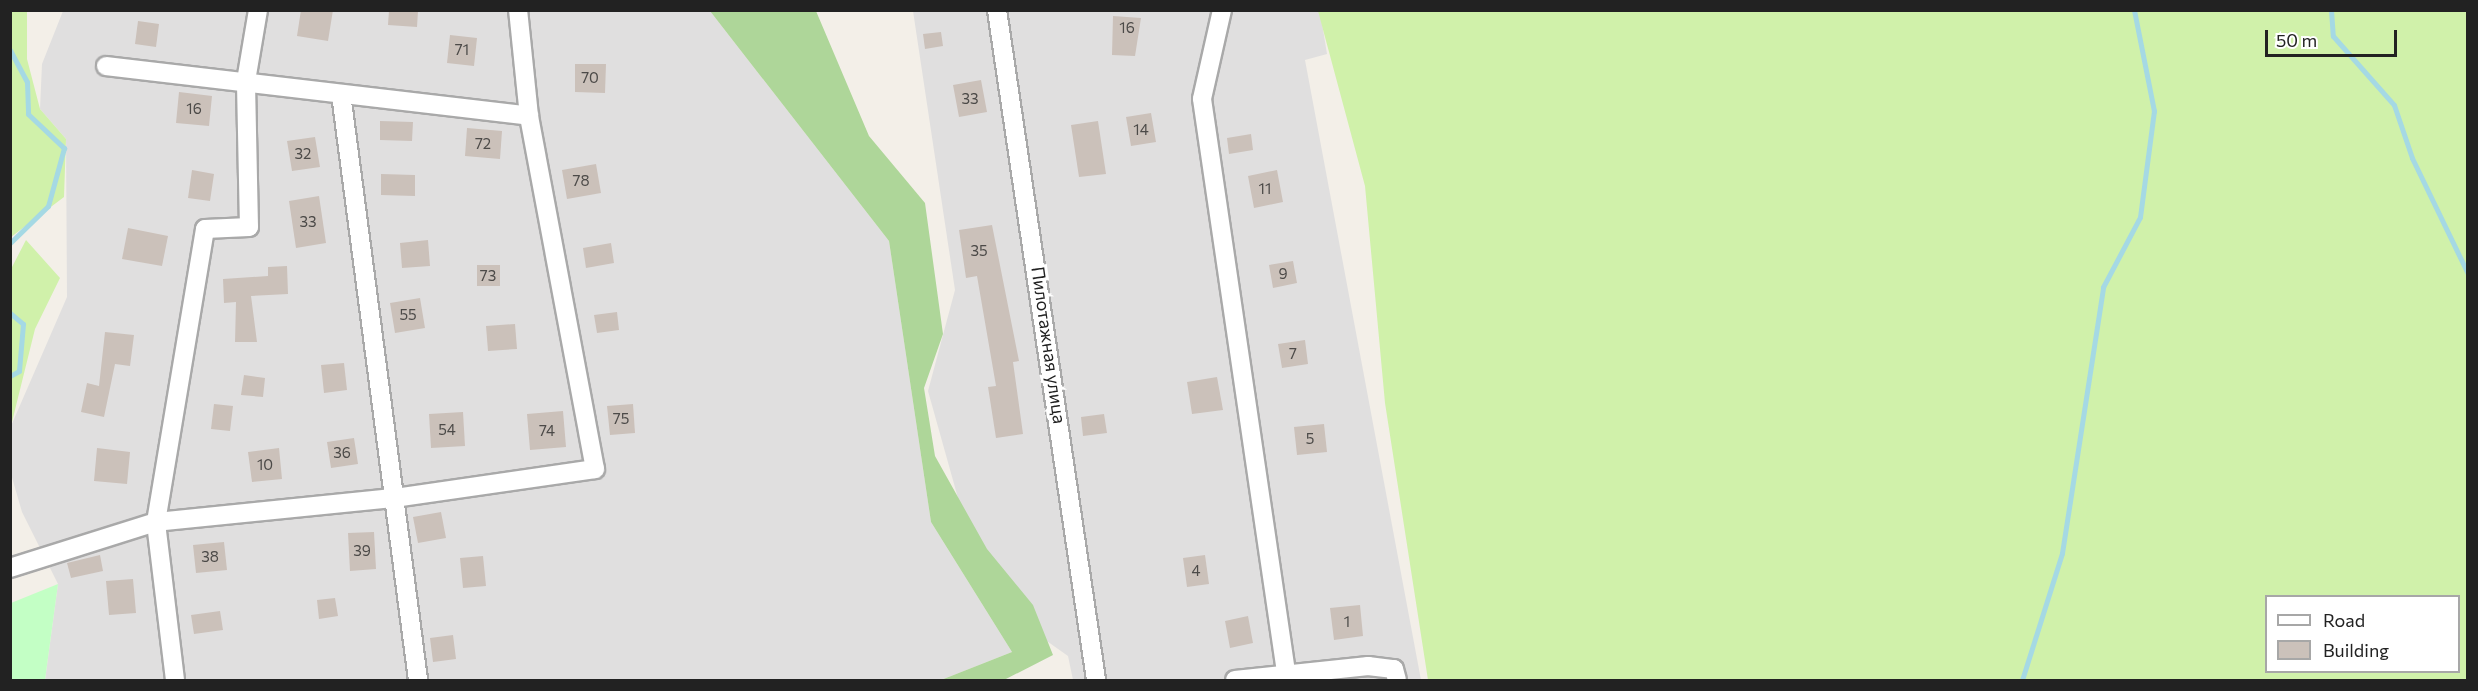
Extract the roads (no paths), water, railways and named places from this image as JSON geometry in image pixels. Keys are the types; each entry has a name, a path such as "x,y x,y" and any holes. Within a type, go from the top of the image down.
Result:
{"street":[{"path":"176,681 156,522 204,229 249,227 246,81 258,10"},
{"path":"10,568 156,522 394,498 596,469 529,116 518,10"},
{"name":"Пилотажная улица","path":"997,10 1096,681"},
{"path":"1221,10 1202,99 1286,672"},
{"path":"106,66 529,116"},
{"path":"340,94 418,681"},
{"path":"1235,681 1286,672 1368,666 1394,669 1397,681"}],"waterway":[{"path":"2022,680 2062,553 2103,287 2140,217 2154,111 2134,10"},
{"path":"2331,10 2333,36 2394,105 2412,158 2468,274"},
{"path":"10,50 27,82 28,114 64,148 48,206 10,243"},
{"path":"10,313 23,324 19,371 10,376"}]}
